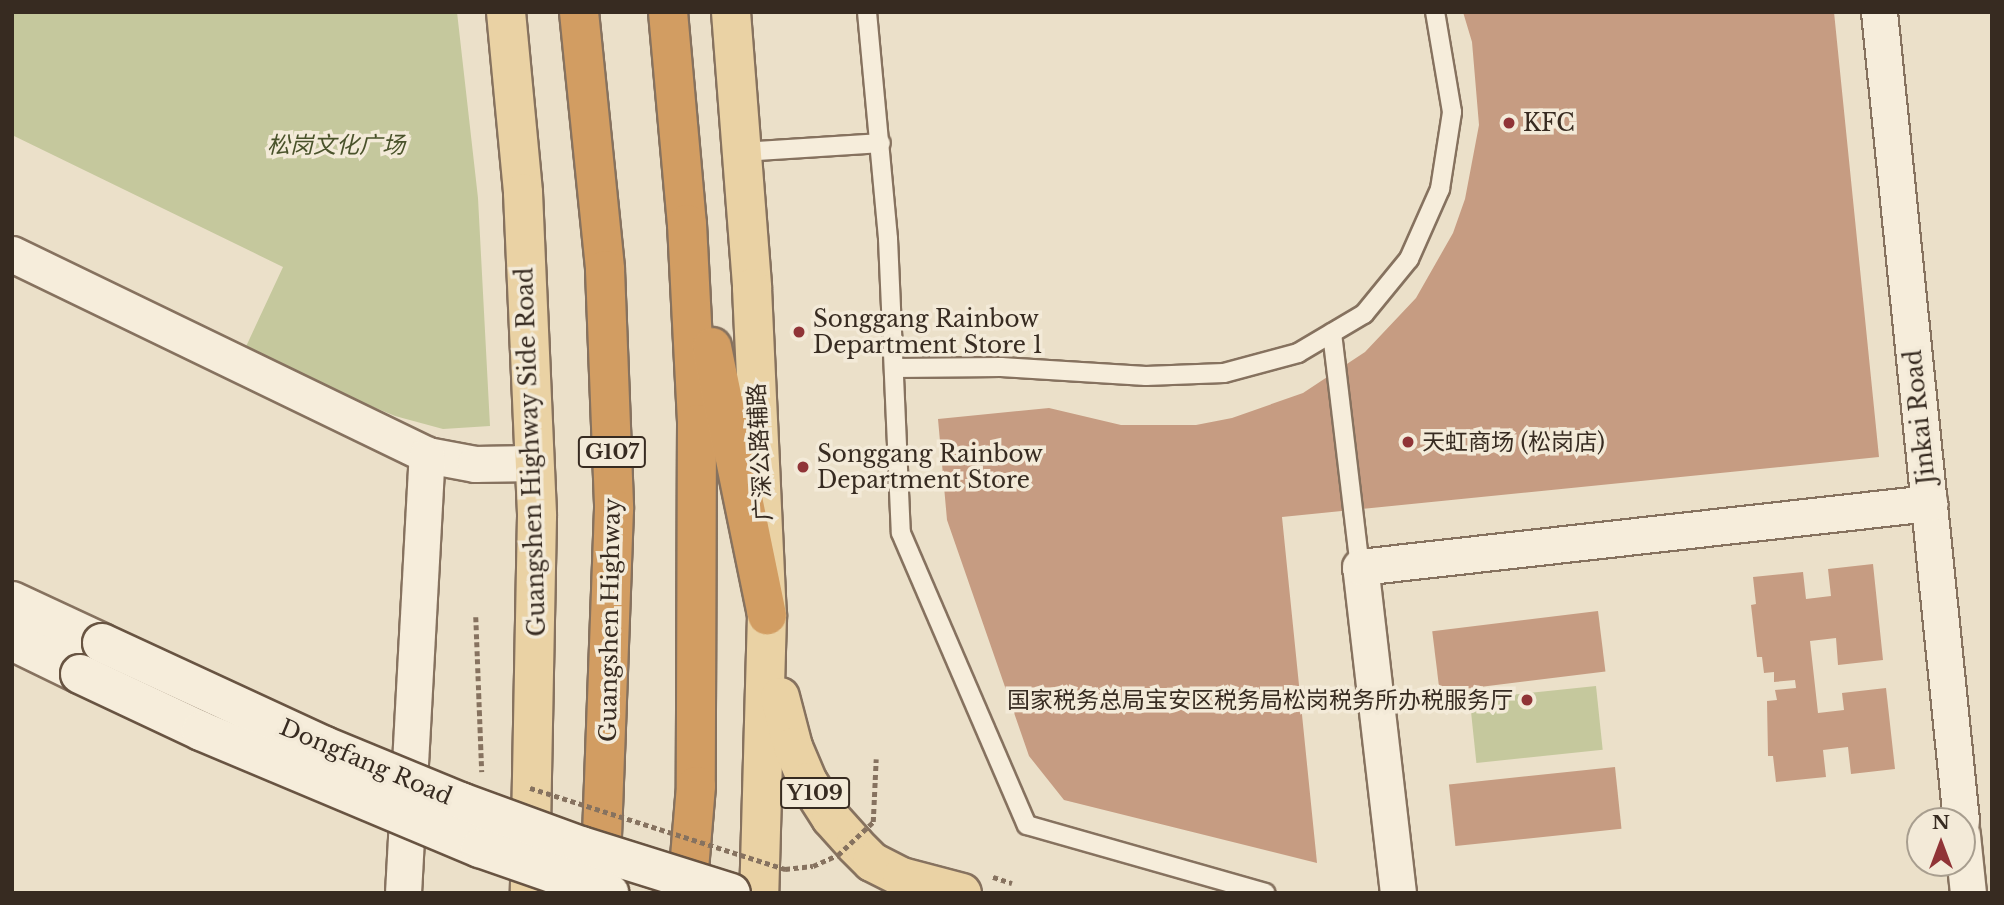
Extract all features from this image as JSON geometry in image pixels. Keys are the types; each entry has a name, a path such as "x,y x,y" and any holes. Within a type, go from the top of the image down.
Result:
{"highway":[{"path":"559,12 590,106"},
{"name":"Guangshen Highway","path":"579,12 605,270 614,509 600,893"},
{"path":"670,16 687,224 699,584 696,786 687,893"},
{"path":"687,224 767,615"}],"main road":[{"name":"Guangshen Highway Side Road","path":"506,12 523,193 535,463 536,718 530,893"},
{"name":"广深公路辅路","path":"731,12 743,152 767,615 759,893"},
{"name":"Y109","path":"767,615 781,708 808,782 831,818 872,862 900,885 962,893"}],"street":[{"name":"Jinkai Road","path":"1879,12 1960,807"},
{"path":"12,254 427,456 475,464 535,463"},
{"path":"403,893 427,456"},
{"path":"1398,893 1360,567 1929,503"},
{"name":"Dongfang Road","path":"12,601 325,746 461,802 581,846 732,893"},
{"name":"Dongfang Road","path":"12,641 201,731 467,843 609,893"}],"lane":[{"path":"867,12 881,143 901,533 1027,825 1265,893"},
{"path":"894,369 1001,367 1146,376 1224,373 1298,353 1364,314 1409,259 1440,189 1452,112 1435,12"},
{"path":"743,152 881,143"},
{"path":"1332,333 1360,567"}],"path":[{"path":"476,617 479,771 492,775"},
{"path":"519,784 785,869 813,866 838,855 873,822 876,759"}],"green space":[{"name":"松岗文化广场","path":"12,12 457,12 478,198 490,426 443,429 395,416 243,353 283,267 12,135"},
{"path":"1596,686 1603,750 1476,763 1470,699"}],"building":[{"name":"天虹商场 (松岗店)","path":"1463,12 1834,12 1879,457 1282,517 1317,863 1064,800 1029,756 947,520 938,419 1049,408 1121,425 1196,425 1232,418 1303,393 1365,352 1416,298 1453,233 1465,199 1479,125 1472,42"},
{"path":"1873,564 1883,660 1838,665 1836,638 1810,641 1818,713 1844,710 1842,693 1886,688 1895,769 1851,774 1848,747 1823,750 1826,777 1776,782 1773,756 1768,756 1767,701 1777,700 1775,690 1796,688 1795,680 1774,682 1774,672 1764,673 1762,657 1757,657 1751,605 1756,604 1753,577 1803,572 1806,599 1831,596 1828,569"},
{"path":"1598,611 1605,672 1440,692 1432,631"},
{"path":"1615,767 1621,829 1455,846 1449,784"}],"place":[{"name":"KFC","path":"1509,123"},
{"name":"Songgang Rainbow Department Store 1","path":"799,332"},
{"name":"天虹商场 (松岗店)","path":"1408,442"},
{"name":"Songgang Rainbow Department Store","path":"803,467"},
{"name":"国家税务总局宝安区税务局松岗税务所办税服务厅","path":"1527,700"}]}
